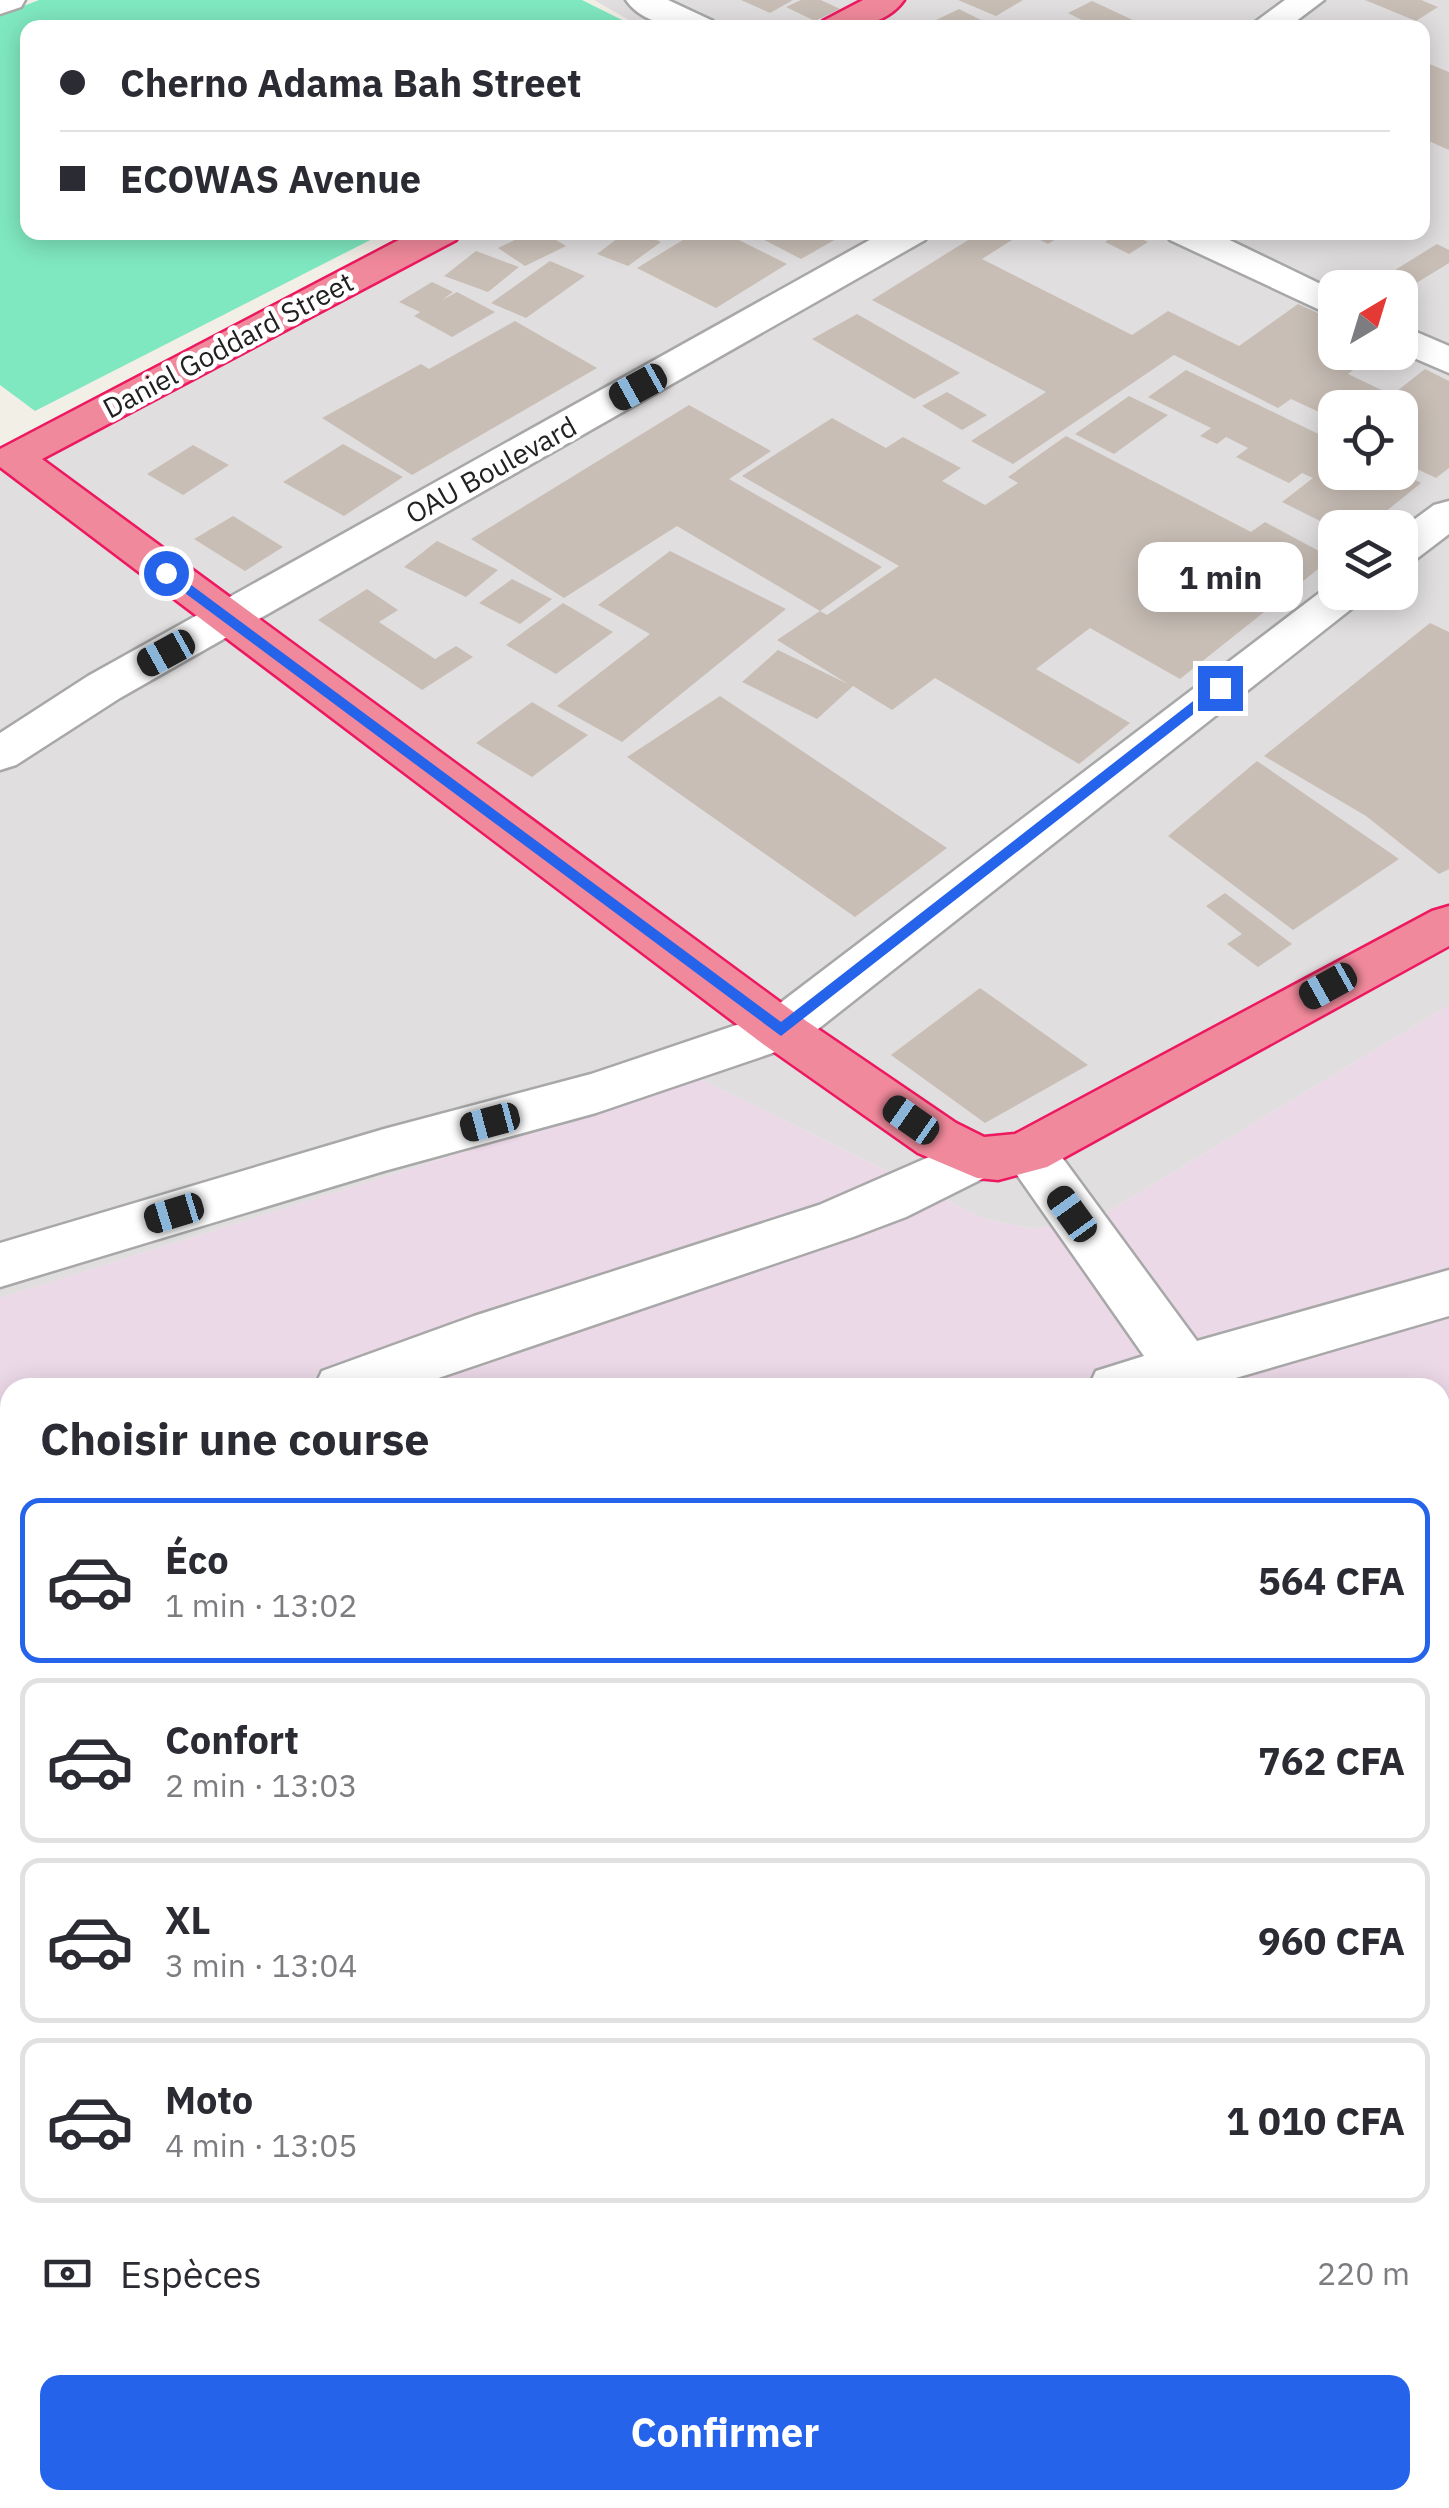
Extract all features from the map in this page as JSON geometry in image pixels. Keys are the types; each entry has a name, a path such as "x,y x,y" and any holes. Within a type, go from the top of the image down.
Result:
{"highway":[{"path":"850,20 888,0"},
{"name":"Daniel Goddard Street","path":"4,457 427,240"},
{"path":"4,457 228,618 781,1030 937,1138 1002,1154 1449,924"}],"street":[{"path":"0,4 10,0"},
{"path":"642,0 684,20"},
{"path":"1276,20 1308,0"},
{"name":"OAU Boulevard","path":"0,754 104,687 898,240"},
{"path":"1200,240 1318,298"},
{"path":"1418,346 1449,361"},
{"path":"1418,537 1449,514"},
{"path":"0,1266 384,1150 596,1093 781,1030 1323,610"},
{"path":"369,1378 474,1339 834,1222 1002,1154 1185,1369"},
{"path":"1152,1378 1449,1293"}],"shaded area":[{"path":"594,0 1449,0 1449,1005 1101,1216 1034,1229 985,1219 698,1078 0,1298 0,470 455,240 1430,240 1430,20 629,20"},
{"path":"1449,1005 1449,1378 0,1378 0,1298 698,1078 985,1219 1034,1229 1101,1216"}],"green space":[{"path":"39,0 582,0 622,20 20,20 20,240 370,240 35,411 0,385 0,15"}],"building":[{"path":"741,0 793,0 770,13"},
{"path":"801,0 821,0 840,9 813,20 786,7"},
{"path":"958,0 1023,0 996,16"},
{"path":"1365,0 1421,0 1438,7 1414,20"},
{"path":"1092,1 1133,20 1082,20 1068,13"},
{"path":"959,9 981,20 936,20"},
{"path":"1430,64 1449,72 1449,150 1430,142"},
{"path":"515,240 556,240 566,246 525,266 498,248"},
{"path":"615,240 661,242 628,266 597,254"},
{"path":"683,240 739,240 787,264 716,308 637,268"},
{"path":"764,240 834,240 801,259"},
{"path":"968,240 1012,240 982,259 1132,335 1168,311 1239,346 1298,304 1318,313 1318,370 1353,370 1348,374 1382,390 1318,390 1318,412 1291,399 1278,408 1174,355 1013,464 971,441 1046,392 872,300"},
{"path":"1144,240 1148,242 1129,254 1105,242"},
{"path":"1437,244 1449,250 1449,263 1418,282 1418,270 1395,270"},
{"path":"476,251 519,267 488,292 444,276"},
{"path":"550,261 585,276 526,318 491,303"},
{"path":"432,282 453,292 442,300 457,292 495,312 452,337 414,316 420,312 399,302"},
{"path":"857,314 960,373 914,399 812,339"},
{"path":"515,321 597,368 412,475 322,418 421,364 429,369"},
{"path":"1425,369 1449,381 1449,468 1436,478 1418,470 1418,390 1398,390"},
{"path":"1186,370 1318,434 1318,490 1412,490 1388,510 1318,510 1318,520 1282,502 1313,478 1302,473 1289,483 1236,457 1248,448 1226,437 1217,444 1200,436 1211,428 1148,397"},
{"path":"947,392 987,415 962,430 922,406"},
{"path":"1129,396 1168,415 1114,454 1075,434"},
{"path":"689,405 771,451 729,479 882,567 820,611 677,526 564,598 471,539"},
{"path":"832,418 886,448 903,437 961,468 942,481 985,505 1018,483 1008,477 1066,436 1251,532 1265,522 1318,550 1318,569 1180,679 1090,628 1036,669 1130,723 1079,764 935,678 892,710 853,686 817,719 742,682 778,650 848,684 777,640 820,611 827,615 899,566 742,476"},
{"path":"343,444 403,477 344,516 283,482"},
{"path":"193,445 229,465 183,495 147,474"},
{"path":"233,516 283,547 245,571 194,539"},
{"path":"437,541 498,570 466,597 404,567"},
{"path":"670,551 786,609 622,742 557,706 650,634 598,605"},
{"path":"512,579 552,599 520,624 479,603"},
{"path":"367,589 398,610 379,622 435,659 456,646 473,657 422,690 318,620"},
{"path":"563,603 613,632 556,674 506,645"},
{"path":"1430,623 1449,632 1449,869 1439,874 1366,816 1264,756"},
{"path":"720,696 947,848 855,917 627,757"},
{"path":"532,702 588,735 532,777 476,743"},
{"path":"1257,761 1399,859 1293,930 1168,836"},
{"path":"1225,893 1292,944 1258,967 1227,944 1242,934 1206,906"},
{"path":"980,988 1088,1065 985,1123 891,1055"}],"route":[{"path":"166,573 781,1030 1220,688"}]}
